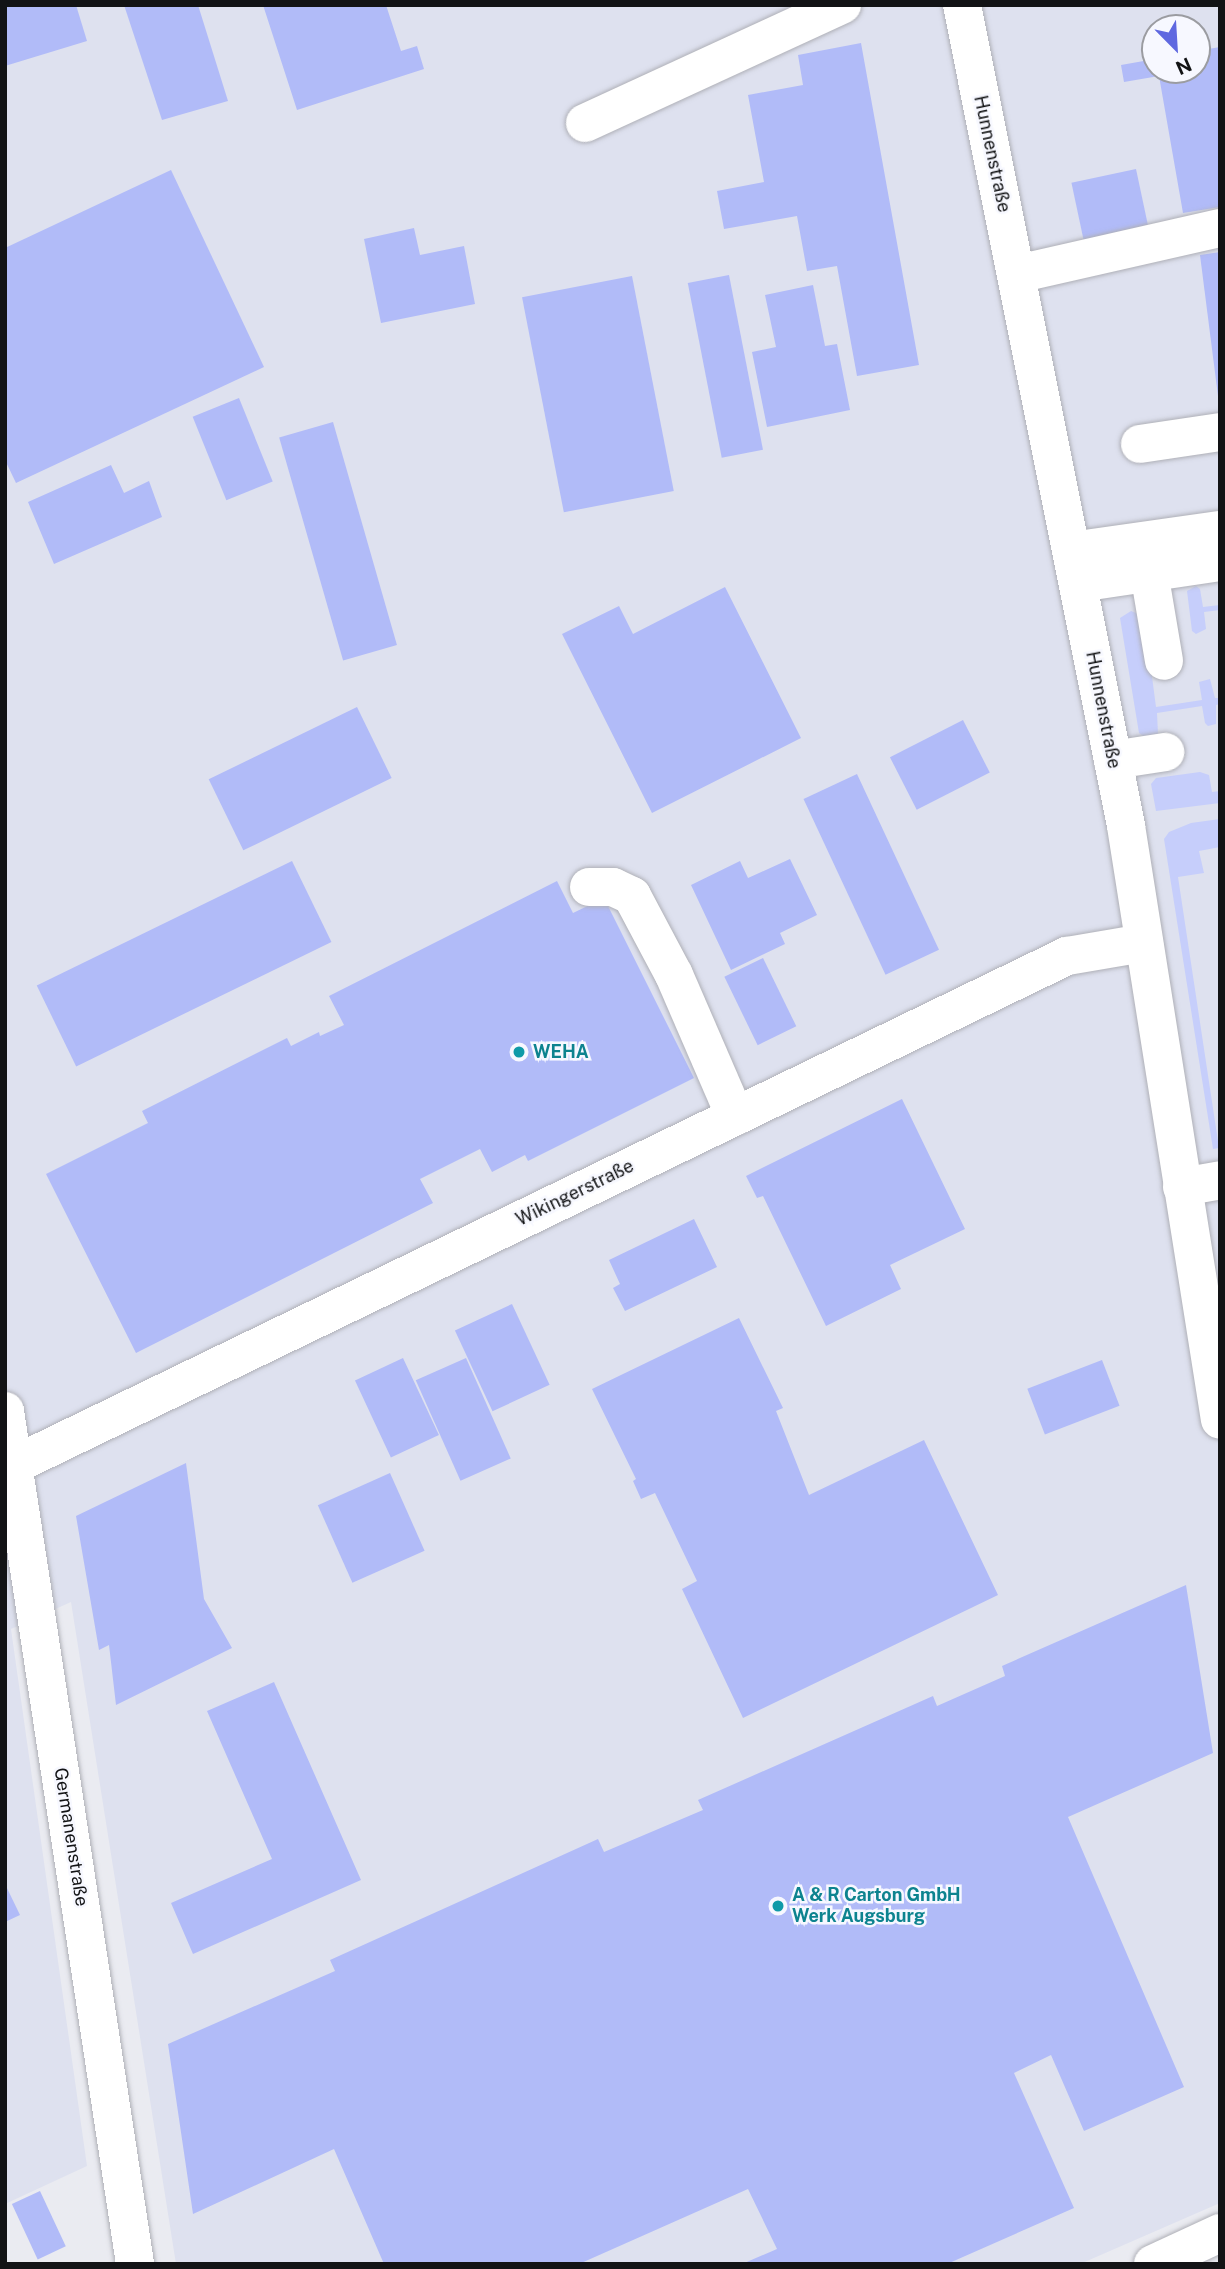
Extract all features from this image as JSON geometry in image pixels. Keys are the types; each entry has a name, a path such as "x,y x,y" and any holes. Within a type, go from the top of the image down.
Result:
{"street":[{"path":"585,123 842,5"},
{"name":"Hunnenstraße","path":"962,5 1113,760 1220,1420"},
{"path":"1017,275 1110,265 1220,228"},
{"path":"1140,443 1220,432"},
{"path":"1076,567 1220,530"},
{"path":"1076,567 1149,572 1220,562"},
{"path":"1149,572 1164,662"},
{"path":"1113,760 1165,752"},
{"path":"589,887 613,887 632,896 674,975 735,1116"},
{"name":"Wikingerstraße","path":"13,1465 1066,956 1144,943"},
{"path":"1182,1187 1220,1180"},
{"name":"Germanenstraße","path":"5,1411 13,1465 19,1598 135,2264"},
{"path":"1153,2264 1220,2233"}],"shaded area":[{"path":"5,5 1220,5 1220,2203 1080,2264 176,2264 71,1602 11,1629 87,2166 5,2204"},
{"path":"1196,586 1200,589 1203,607 1220,605 1220,610 1204,612 1206,629 1196,634 1192,631 1187,591"},
{"path":"1131,611 1144,616 1156,707 1202,700 1199,682 1210,679 1215,698 1220,698 1220,704 1216,705 1216,724 1208,726 1205,723 1202,706 1157,713 1158,734 1146,738 1139,733 1120,618"},
{"path":"1200,772 1209,775 1212,792 1220,791 1220,803 1156,811 1151,784 1156,778"},
{"path":"1220,819 1220,847 1199,851 1204,873 1178,877 1219,1148 1213,1149 1164,839 1169,832 1191,823"}],"building":[{"path":"5,5 76,5 87,41 5,66"},
{"path":"124,5 198,5 228,101 162,120"},
{"path":"263,5 386,5 401,51 417,46 424,69 297,110"},
{"path":"861,43 919,365 857,376 837,266 807,271 797,216 724,229 717,191 764,182 748,95 803,85 798,55"},
{"path":"1220,47 1220,207 1183,213 1160,84 1211,84 1211,49"},
{"path":"1141,61 1141,79 1124,82 1121,65"},
{"path":"1136,169 1148,227 1084,240 1071,183"},
{"path":"171,170 264,367 16,483 5,460 5,248"},
{"path":"414,228 420,255 464,246 475,304 381,323 364,239"},
{"path":"1220,252 1220,396 1218,396 1200,255"},
{"path":"729,275 763,450 722,458 688,283"},
{"path":"632,276 674,491 564,512 522,297"},
{"path":"813,285 825,346 837,344 850,410 767,427 752,352 776,347 765,295"},
{"path":"239,398 273,481 226,500 193,417"},
{"path":"333,422 397,645 343,660 279,437"},
{"path":"111,465 124,493 149,481 162,517 54,564 28,502"},
{"path":"725,587 801,738 652,813 562,634 619,606 633,634"},
{"path":"357,707 392,778 243,850 209,779"},
{"path":"963,720 990,773 917,810 890,757"},
{"path":"857,774 939,950 886,975 804,799"},
{"path":"790,859 817,915 780,933 785,944 731,970 691,885 740,861 748,878"},
{"path":"292,861 331,942 76,1066 37,985"},
{"path":"557,881 573,913 604,898 694,1078 528,1161 525,1155 492,1172 480,1149 420,1179 433,1203 136,1353 46,1174 148,1123 142,1111 287,1038 291,1046 319,1032 320,1036 344,1025 329,996"},
{"path":"763,958 796,1026 758,1045 724,977"},
{"path":"902,1099 965,1229 890,1265 901,1289 826,1326 763,1196 757,1198 746,1176"},
{"path":"694,1219 717,1267 625,1311 613,1288 620,1284 609,1260"},
{"path":"512,1304 550,1385 493,1411 455,1331"},
{"path":"739,1318 783,1408 776,1411 809,1495 924,1440 998,1595 743,1718 682,1589 697,1581 655,1493 641,1499 633,1481 636,1479 592,1389"},
{"path":"403,1358 439,1435 391,1457 355,1380"},
{"path":"466,1358 511,1458 460,1481 416,1380"},
{"path":"1102,1360 1120,1406 1045,1434 1027,1389"},
{"path":"186,1463 204,1599 232,1648 116,1705 109,1645 99,1650 76,1516"},
{"path":"390,1473 425,1551 352,1583 318,1505"},
{"name":"A & R Carton GmbH Werk Augsburg","path":"1186,1585 1213,1753 1068,1817 1184,2087 1084,2131 1051,2055 1014,2073 1074,2208 947,2264 742,2264 777,2249 748,2189 579,2264 384,2264 334,2149 193,2214 168,2044 335,1971 330,1960 598,1839 604,1852 703,1810 698,1800 933,1696 937,1706 1005,1676 1002,1666"},
{"path":"274,1682 361,1880 193,1954 171,1903 272,1859 207,1711"},
{"path":"5,1884 20,1915 5,1922"},
{"path":"40,2191 66,2246 38,2259 12,2204"}],"place":[{"name":"WEHA","path":"519,1052"},
{"name":"A & R Carton GmbH Werk Augsburg","path":"778,1906"}]}
